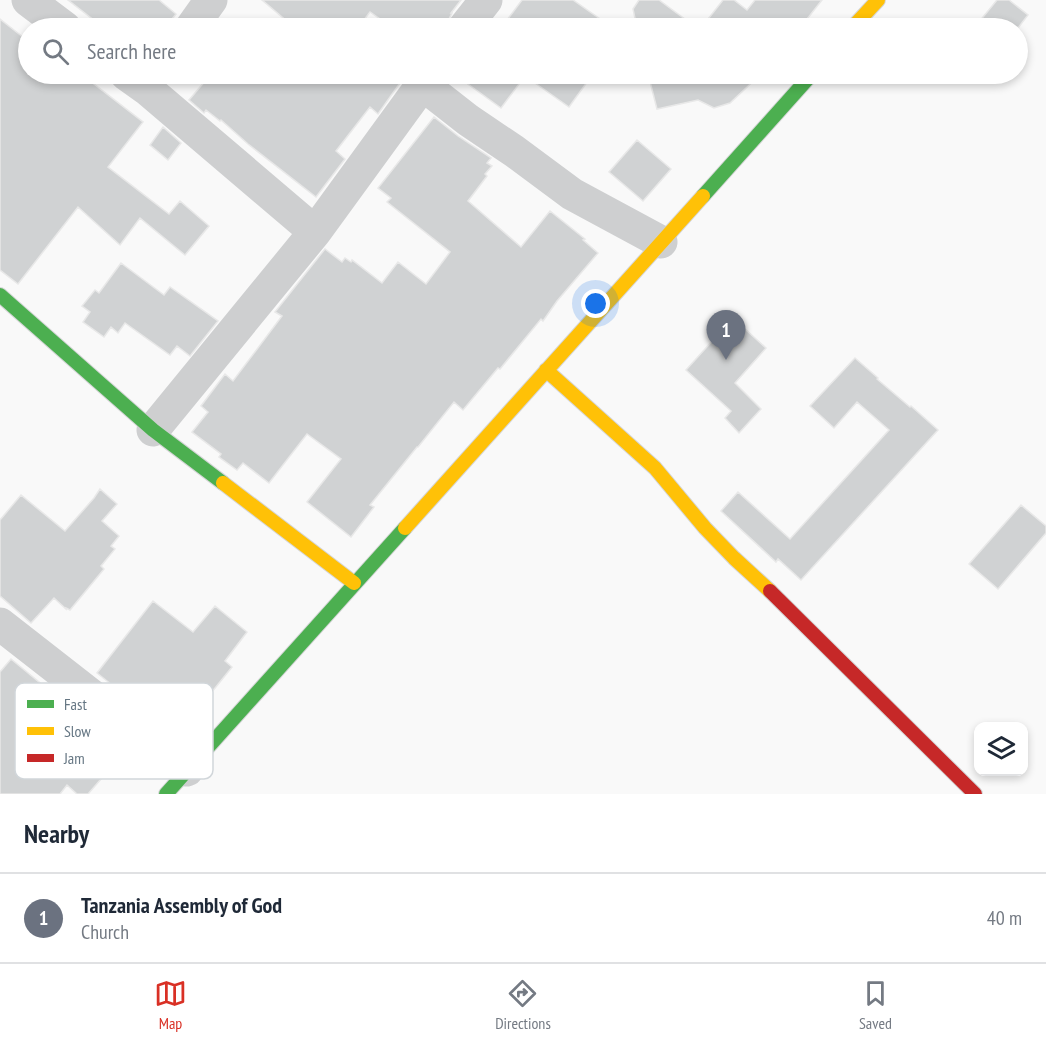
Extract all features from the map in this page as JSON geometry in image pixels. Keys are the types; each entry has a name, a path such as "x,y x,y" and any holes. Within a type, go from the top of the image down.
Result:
{"street":[{"path":"28,0 52,18"},
{"path":"198,18 211,0"},
{"path":"472,18 486,0"},
{"path":"861,18 878,0"},
{"path":"150,84 315,232"},
{"path":"153,430 315,232 422,84"},
{"path":"431,84 468,120 572,194 661,242"},
{"path":"213,741 803,84"},
{"path":"0,295 153,430 354,583"},
{"path":"546,370 655,468 705,528 734,558 975,794"},
{"path":"0,624 66,683"}],"building":[{"path":"68,0 159,0 176,14 173,18 91,18"},
{"path":"262,0 461,0 450,18 379,18 370,12 366,18 283,18"},
{"path":"522,0 573,0 599,18 508,18"},
{"path":"639,0 659,0 683,18 635,18 633,9"},
{"path":"723,0 734,0 747,10 755,0 822,0 808,18 709,18"},
{"path":"997,0 1009,0 1028,15 1026,18 982,18"},
{"path":"0,19 18,33 18,84 94,84 143,122 108,167 169,214 180,201 209,226 185,255 140,218 120,245 78,207 18,284 0,270"},
{"path":"203,84 399,84 378,114 370,107 336,151 345,159 316,197 221,120 206,110 204,113 189,100"},
{"path":"468,84 519,84 501,108"},
{"path":"536,84 586,84 569,107"},
{"path":"651,84 750,84 730,103 714,108 698,100 657,109"},
{"path":"434,117 491,158 487,163 492,166 485,174 487,176 468,201 521,247 550,211 585,239 583,240 598,253 543,321 541,319 463,410 454,402 370,505 374,507 351,537 307,502 341,459 307,434 269,483 243,463 237,470 219,457 221,454 192,432 208,412 201,406 225,374 233,381 282,316 275,312 325,249 342,262 345,258 351,262 352,260 382,283 398,262 426,284 450,252 387,202 391,198 378,188"},
{"path":"163,127 181,143 168,160 150,145"},
{"path":"637,140 671,169 643,201 609,172"},
{"path":"121,263 164,295 170,287 218,321 190,356 177,346 170,355 125,323 118,333 111,327 104,337 83,322 90,312 82,306 95,290 99,293"},
{"path":"733,318 766,348 735,383 761,409 739,433 725,418 731,411 686,370"},
{"path":"855,358 938,430 801,580 778,559 776,562 721,511 738,492 790,539 889,430 857,402 834,428 810,406"},
{"path":"100,489 117,504 102,521 119,536 111,546 115,549 101,566 104,569 70,610 54,598 31,623 0,596 0,520 21,495 65,531"},
{"path":"1021,505 1046,526 1046,533 998,589 969,564"},
{"path":"153,601 193,632 215,606 247,632 225,661 232,667 213,691 213,683 110,683 97,673"},
{"path":"11,659 40,683 15,683 15,779 101,779 88,794 77,794 67,785 60,794 0,794 0,672"}],"traffic: fast":[{"path":"703,196 803,84"},
{"path":"0,295 153,430 223,483"},
{"path":"213,742 405,528"},
{"path":"166,794 179,779"}],"traffic: slow":[{"path":"861,18 878,0"},
{"path":"405,528 703,196"},
{"path":"546,370 655,468 705,528 770,591"},
{"path":"223,483 354,583"}],"traffic: jam":[{"path":"770,591 975,794"}],"place":[{"name":"Tanzania Assembly of God","path":"726,360"}]}
